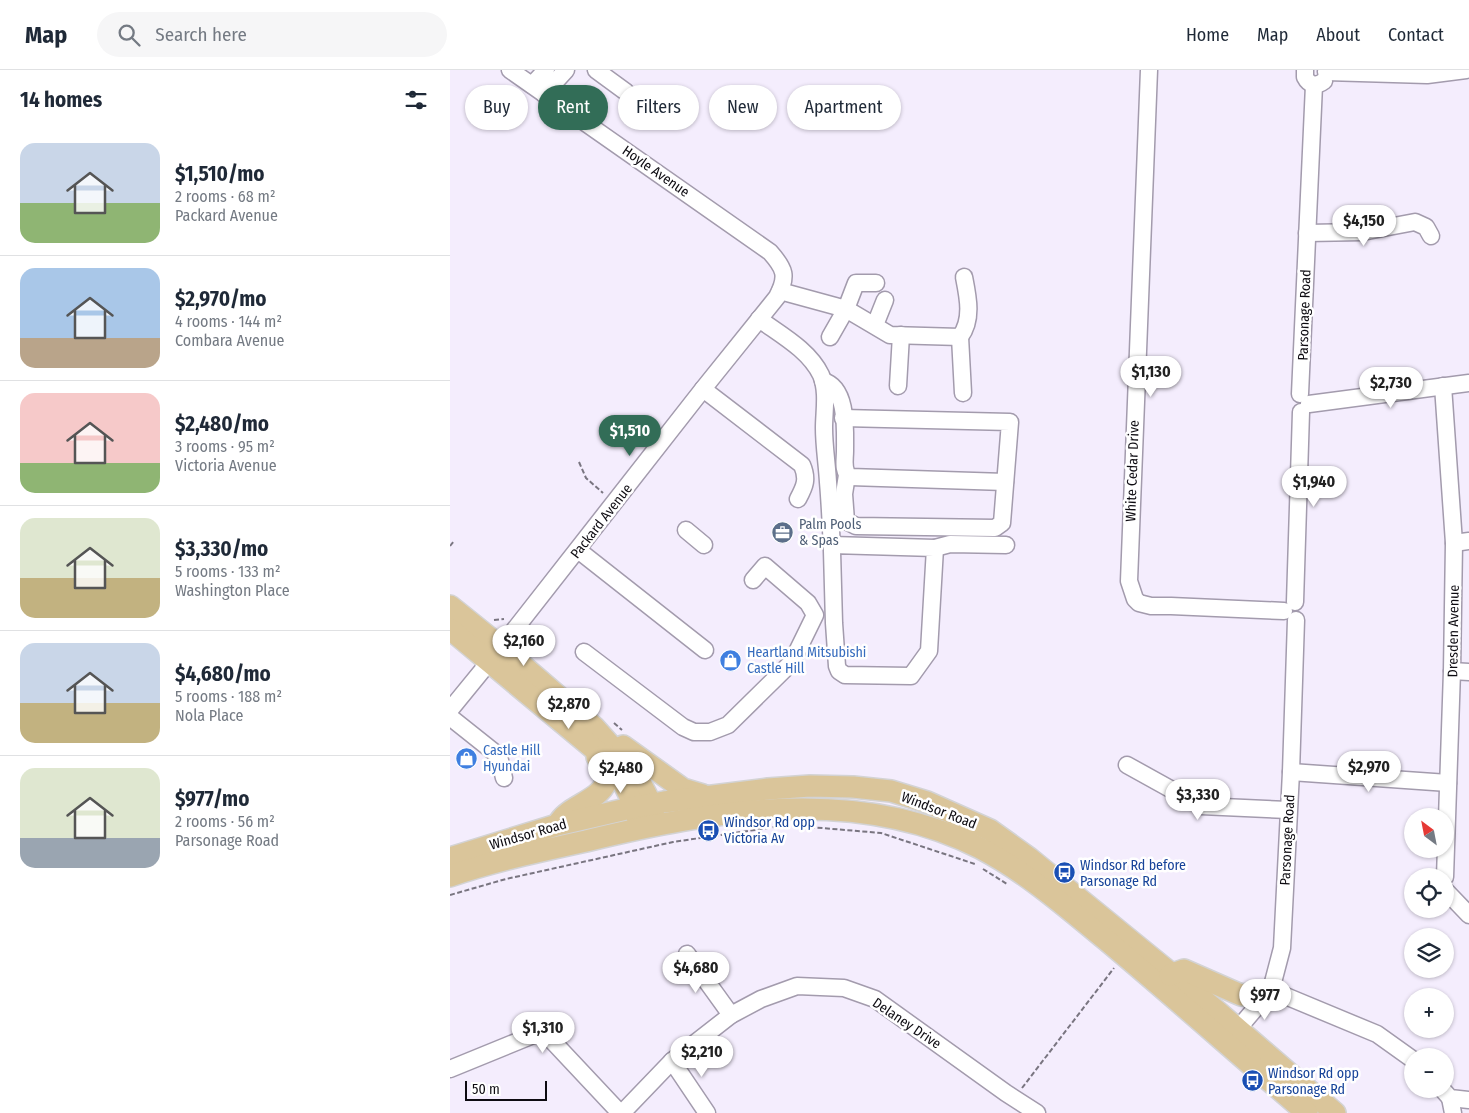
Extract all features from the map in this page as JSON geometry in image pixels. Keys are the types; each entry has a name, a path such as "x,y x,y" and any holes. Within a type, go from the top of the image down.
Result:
{"main road":[{"path":"450,606 496,654 636,774 648,826"},
{"path":"450,628 496,654"},
{"path":"591,736 637,756 676,785 707,796"},
{"path":"557,825 565,813 594,796 604,788 606,783 607,777 591,736"},
{"name":"Windsor Road","path":"450,858 557,825 643,805 768,789 818,786 891,791 927,802 990,830 1029,858 1170,975 1232,1035 1307,1113"},
{"name":"Windsor Road","path":"450,876 516,857 648,826 716,815 788,809 832,808 903,819 937,830 979,848 1039,885 1335,1113"},
{"path":"1170,975 1184,970 1241,995 1270,992"}],"street":[{"name":"Hoyle Avenue","path":"510,70 538,89"},
{"path":"540,85 546,70"},
{"path":"544,85 566,70"},
{"path":"596,70 618,86"},
{"name":"White Cedar Drive","path":"1149,70 1128,581 1135,599 1139,603 1151,606 1291,611"},
{"path":"1305,70 1306,79 1314,85 1324,82 1326,71 1427,75 1466,70"},
{"name":"Parsonage Road","path":"1232,1035 1270,992 1282,948 1291,772 1291,611 1303,403 1307,233 1314,85"},
{"name":"Hoyle Avenue","path":"596,130 770,252 784,272 783,285"},
{"path":"1307,233 1362,232 1415,222 1426,227 1431,236"},
{"path":"783,285 846,310 890,333 958,334 964,329 964,277 968,310 967,329 960,337 963,393"},
{"path":"830,337 846,310 856,283 876,283"},
{"name":"Packard Avenue","path":"450,710 759,319 783,285"},
{"path":"875,325 885,300"},
{"path":"846,310 890,335 960,337"},
{"path":"759,319 794,344 812,360 825,387 824,429 832,520 834,623 837,666 845,675 910,676 929,650 935,548"},
{"path":"898,386 901,335"},
{"path":"823,381 831,384 839,394 843,418 845,470 847,475 844,494 846,521 856,526 995,528 1002,523 1003,482 1010,422 843,418"},
{"path":"1303,403 1469,383"},
{"name":"Dresden Avenue","path":"1443,386 1461,542 1452,671 1445,868"},
{"path":"703,389 802,465 807,476 806,484 798,499"},
{"path":"847,475 855,478 1003,482"},
{"path":"686,530 704,545"},
{"path":"832,545 935,548 950,544 1006,545"},
{"path":"578,550 706,650"},
{"path":"584,652 682,727 694,732 710,732 728,725 792,662 815,615 808,603 765,566 752,580"},
{"path":"1452,671 1469,672"},
{"path":"450,717 498,756 504,778"},
{"path":"1127,765 1201,806 1288,810"},
{"path":"1291,772 1448,783"},
{"path":"1454,899 1469,915"},
{"path":"687,954 731,1015"},
{"name":"Delaney Drive","path":"621,1113 672,1060 731,1015 761,999 797,986 844,988 875,999 1037,1113"},
{"path":"1270,992 1377,1034 1404,1053"},
{"path":"450,1069 543,1031 621,1113"},
{"path":"672,1060 706,1113"},
{"path":"1449,1100 1469,1100"}],"path":[{"path":"579,462 586,478 593,486 615,502"},
{"path":"450,546 454,541"},
{"path":"450,895 506,879 664,844 780,826"},
{"path":"808,827 881,833 975,864"},
{"path":"983,869 1007,884"},
{"path":"1014,1098 1115,966"}],"place":[{"name":"Palm Pools & Spas","path":"783,532"},
{"name":"Heartland Mitsubishi Castle Hill","path":"731,660"},
{"name":"Castle Hill Hyundai","path":"467,758"},
{"name":"Windsor Rd opp Victoria Av","path":"708,830"},
{"name":"Windsor Rd before Parsonage Rd","path":"1064,873"},
{"name":"Windsor Rd opp Parsonage Rd","path":"1252,1081"}]}
